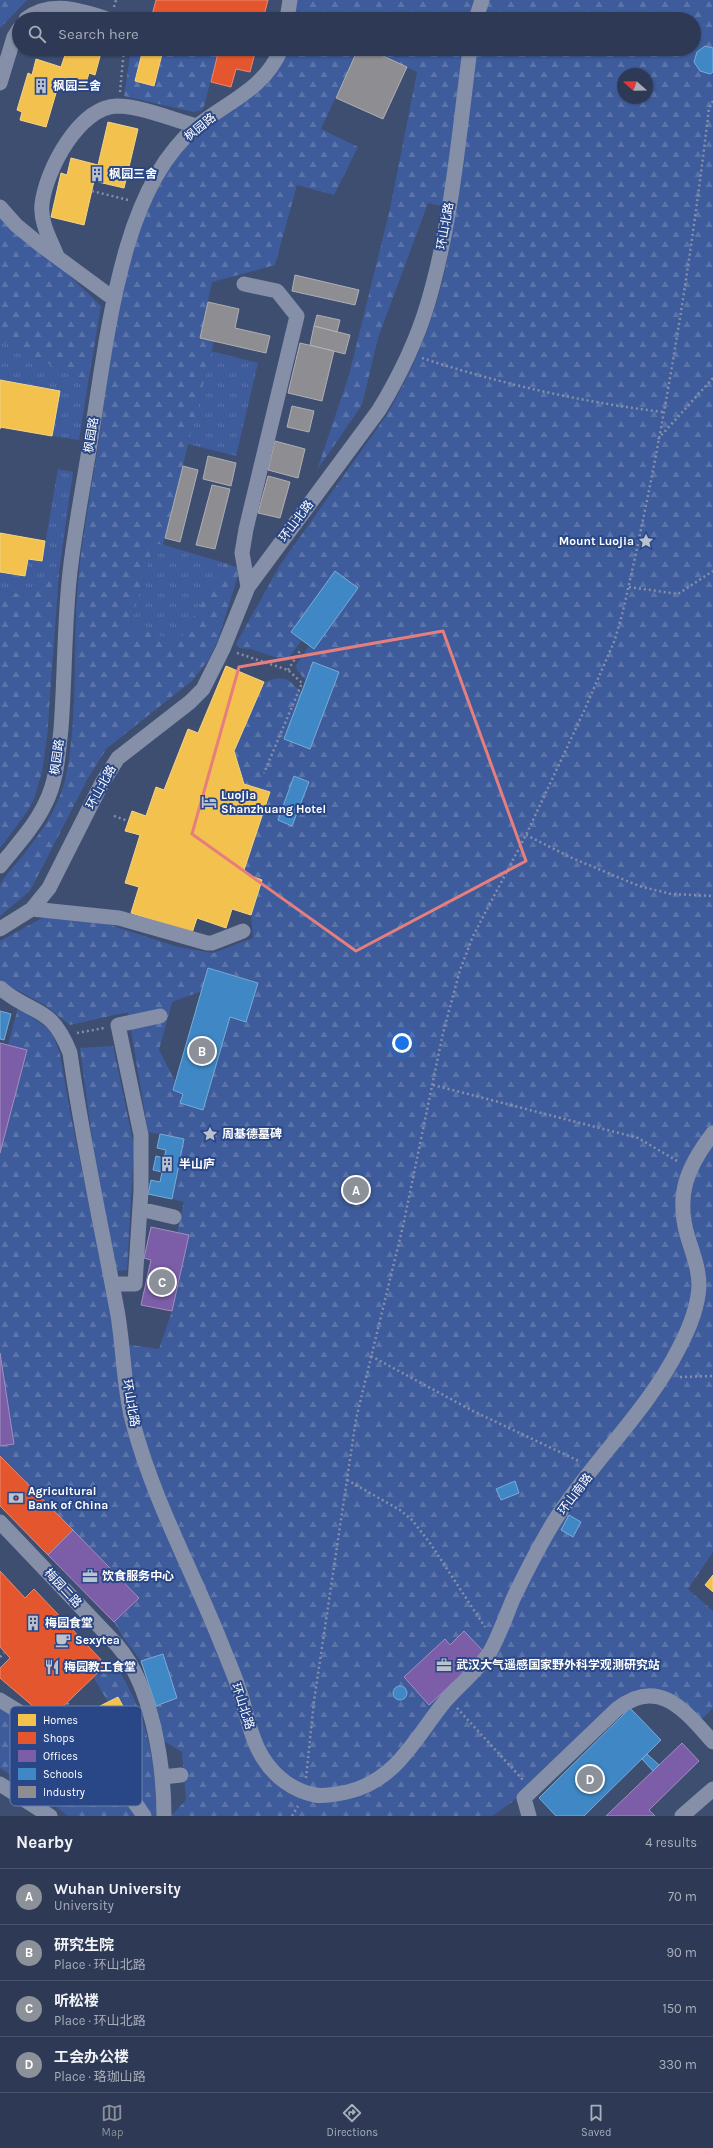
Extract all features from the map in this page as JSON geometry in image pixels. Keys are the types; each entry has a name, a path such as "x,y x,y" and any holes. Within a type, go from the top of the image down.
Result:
{"street":[{"path":"288,12 290,0"},
{"path":"478,12 482,0"},
{"path":"36,12 40,9 61,5 84,12"},
{"path":"0,83 12,44"},
{"name":"枫园路","path":"0,866 28,831 45,804 55,774 62,708 70,569 114,299 126,248 142,203 171,155 197,126 258,83 273,64 277,56"},
{"name":"环山北路","path":"0,929 32,909 49,888 110,769 127,750 190,702 203,689 223,649 248,587 379,410 409,354 427,307 437,271 448,210 469,56"},
{"path":"57,256 44,226 42,214 44,193 66,143 80,125 90,117 107,108 118,106 138,109 197,126"},
{"path":"0,207 16,225 114,299"},
{"path":"244,284 277,291 297,316 246,529 242,553 248,587"},
{"path":"32,909 119,918 207,943 212,943 243,930"},
{"name":"环山北路","path":"0,988 47,1016 63,1035 70,1053 112,1284 132,1419 147,1468 239,1689 257,1749 266,1764 278,1776 304,1792 323,1796"},
{"path":"112,1284 135,1284 140,1209 140,1135 118,1025 160,1016"},
{"name":"环山南路","path":"323,1796 364,1788 388,1772 405,1757 448,1698 482,1661 495,1641 531,1561 555,1520 579,1486 636,1415 662,1378 679,1349 697,1303 699,1286 697,1268 683,1222 682,1201 690,1169 699,1152 713,1133"},
{"path":"140,1209 174,1217"},
{"name":"梅园二路","path":"0,1522 117,1645 128,1659 147,1705 163,1776 164,1816"},
{"path":"529,1816 524,1798 617,1709 628,1701 637,1697 654,1695 667,1699 689,1716 713,1742"},
{"path":"0,1700 10,1706"},
{"path":"163,1776 181,1775"},
{"path":"0,1784 10,1790"},
{"path":"682,1816 713,1789"},
{"path":"34,1806 50,1816"},
{"path":"136,1806 144,1816"}],"path":[{"path":"118,106 123,56"},
{"path":"304,1792 314,1701 356,1419 403,1226 443,1033 463,964 487,908 526,835 611,649 622,615 629,587 658,440 695,231 709,108 713,100"},
{"path":"92,191 142,203"},
{"path":"409,354 471,373 551,394 600,404 663,412"},
{"path":"658,440 713,378"},
{"path":"629,587 678,594 713,572"},
{"path":"223,649 262,659 288,670 302,683 264,773"},
{"path":"288,670 301,649"},
{"path":"114,816 128,821"},
{"path":"526,835 572,858 639,886 671,894 713,896"},
{"path":"63,1035 118,1025"},
{"path":"433,1085 638,1138 690,1169"},
{"path":"372,1356 473,1411 594,1468"},
{"path":"662,1378 713,1376"},
{"path":"347,1480 400,1510 420,1528 463,1596 495,1641"},
{"path":"0,1657 4,1653"},
{"path":"448,1698 532,1790"},
{"path":"67,1703 70,1706"}],"highlighted area":[{"path":"443,631 526,861 356,951 192,834 239,667"}],"green space":[{"path":"0,0 27,0 15,12 12,12 12,16 0,28"},
{"path":"296,0 713,0 713,1552 688,1589 713,1611 713,1708 701,1720 630,1693 621,1697 512,1802 492,1816 171,1816 186,1800 182,1752 164,1741 156,1706 177,1698 163,1654 141,1661 114,1622 139,1598 0,1456 0,1446 14,1444 0,1353 0,1153 8,1045 18,1008 46,1027 53,1035 60,1054 69,1107 117,1343 159,1349 172,1311 189,1236 177,1233 184,1202 172,1199 184,1139 148,1132 128,1012 70,1025 45,1005 4,983 0,979 0,941 44,917 104,923 178,947 213,953 253,938 251,915 262,880 243,873 270,793 244,784 234,751 264,682 281,678 289,681 302,693 284,739 310,749 339,672 314,662 306,681 297,670 296,665 309,646 314,649 358,588 335,572 291,632 302,640 286,661 251,649 239,648 236,644 280,565 386,416 413,365 434,312 444,275 456,209 428,203 378,338 362,405 317,470 349,375 390,209 417,72 383,56 701,56 701,12 294,12","holes":["294,776 308,782 292,826 278,820","208,968 258,982 246,1021 230,1017 203,1110 181,1103 183,1094 173,1090 175,1081 159,1050 172,1002 202,991"]},
{"path":"130,56 141,56 135,81 154,86 162,56 217,56 202,110 194,112 124,96"},
{"path":"280,56 355,56 321,129 358,147 334,195 297,185 275,265 212,282 200,338 214,341 163,545 154,543 130,625 179,642 225,563 240,569 218,640 209,659 193,680 107,748 88,778 30,891 0,916 1,884 6,875 38,836 50,818 59,798 66,776 70,754 74,710 78,577 116,323 134,246 148,210 166,175 188,143"},
{"path":"0,217 58,265 101,306 88,383 0,340"},
{"path":"0,340 88,383 79,440 52,436 59,391 0,380"},
{"path":"211,351 258,363 236,456 188,444"},
{"path":"58,469 73,472 59,572 31,596 0,590 0,572 25,576 28,559 42,561"},
{"path":"154,542 225,563 179,643 130,625"},
{"path":"59,572 47,738 42,772 34,799 27,812 0,848 0,590 31,596"},
{"path":"113,1046 134,1146 127,1270 117,1271 95,1161 80,1048"},
{"path":"112,1660 124,1679 137,1706 123,1706 118,1697 108,1702 94,1678"},
{"path":"0,1706 10,1712 10,1774 0,1768"},
{"path":"142,1719 151,1753 159,1816 150,1816 140,1806 142,1806"},
{"path":"55,1806 129,1806 138,1816 68,1816"}],"building: Homes":[{"name":"枫园二舍","path":"65,56 100,56 95,75 89,73 84,90 59,83 46,127 20,120 22,112 17,110 28,73 32,75 36,59 61,67"},
{"path":"141,56 162,56 154,86 135,81"},
{"name":"枫园三舍","path":"108,122 138,129 124,188 94,181 84,225 51,217 61,173 67,175 71,158 98,165"},
{"path":"0,380 60,391 52,436 0,427"},
{"path":"0,533 45,541 42,561 28,559 25,576 0,572"},
{"name":"Luojia Shanzhuang Hotel","path":"226,666 264,682 234,751 244,784 270,792 243,873 262,880 251,915 232,909 226,928 197,918 192,933 131,913 139,887 125,883 140,835 125,831 132,811 146,816 156,787 164,790 188,729 198,733"},
{"path":"713,1575 713,1592 705,1585"},
{"path":"118,1697 123,1706 100,1706"}],"building: Shops":[{"path":"156,0 268,0 265,12 153,12"},
{"path":"217,56 254,56 250,72 236,69 231,87 211,82"},
{"path":"0,1456 73,1530 48,1555 0,1506"},
{"name":"梅园食堂","path":"0,1571 25,1598 34,1589 106,1665 64,1706 33,1706 0,1678 0,1668 10,1658 0,1647"}],"building: Offices":[{"path":"0,1043 27,1050 0,1153"},
{"path":"151,1227 189,1235 172,1311 141,1305 151,1260 144,1258"},
{"path":"0,1353 14,1444 0,1446"},
{"path":"73,1530 139,1598 114,1622 48,1555"},
{"name":"武汉大气遥感国家野外科学观测研究站","path":"464,1631 485,1653 429,1705 404,1677 445,1639 450,1645"},
{"path":"682,1743 699,1761 649,1810 655,1816 606,1816"}],"building: Schools":[{"path":"705,46 713,48 713,72 710,74 700,71 694,62 696,56 701,56 701,49"},
{"path":"335,571 358,588 314,649 291,632"},
{"path":"313,662 339,672 310,749 284,739"},
{"path":"294,776 309,782 292,826 278,820"},
{"path":"208,968 258,983 246,1022 230,1017 203,1110 180,1103 183,1094 173,1090"},
{"path":"0,1011 11,1014 4,1040 0,1039"},
{"name":"半山庐","path":"160,1134 184,1139 172,1199 148,1194 151,1180 160,1182 162,1172 153,1170 156,1156 164,1158 166,1150 157,1148"},
{"path":"515,1481 519,1493 501,1500 496,1489"},
{"path":"569,1515 581,1522 573,1537 561,1530"},
{"path":"163,1654 177,1698 156,1706 141,1661"},
{"path":"397,1686 403,1686 407,1690 407,1696 403,1700 397,1700 393,1696 393,1690"},
{"path":"630,1708 661,1740 584,1816 556,1816 539,1798"},
{"path":"647,1754 659,1765 653,1771 642,1759"}],"building: Industry":[{"path":"355,56 383,56 407,67 383,119 336,98"},
{"path":"295,275 359,290 355,305 292,291"},
{"path":"208,302 239,309 235,328 270,336 266,353 200,338"},
{"path":"317,315 340,320 337,332 314,326"},
{"path":"314,326 350,335 345,354 310,345"},
{"path":"300,343 334,351 322,401 288,393"},
{"path":"292,406 314,411 309,432 287,427"},
{"path":"275,441 305,449 298,478 268,470"},
{"path":"208,456 236,463 231,486 203,479"},
{"path":"183,466 198,470 180,542 165,538"},
{"path":"268,476 290,482 280,518 258,513"},
{"path":"212,485 230,489 215,549 196,545"}],"place":[{"name":"枫园二舍","path":"41,86"},
{"name":"枫园三舍","path":"97,174"},
{"name":"Mount Luojia","path":"646,541"},
{"name":"Luojia Shanzhuang Hotel","path":"209,802"},
{"name":"研究生院","path":"202,1051"},
{"name":"周基德墓碑","path":"210,1134"},
{"name":"半山庐","path":"167,1164"},
{"name":"Wuhan University","path":"356,1190"},
{"name":"听松楼","path":"162,1282"},
{"name":"Agricultural Bank of China","path":"16,1498"},
{"name":"饮食服务中心","path":"90,1576"},
{"name":"梅园食堂","path":"33,1623"},
{"name":"Sexytea","path":"63,1640"},
{"name":"武汉大气遥感国家野外科学观测研究站","path":"444,1665"},
{"name":"梅园教工食堂","path":"52,1667"},
{"name":"工会办公楼","path":"590,1779"}]}
